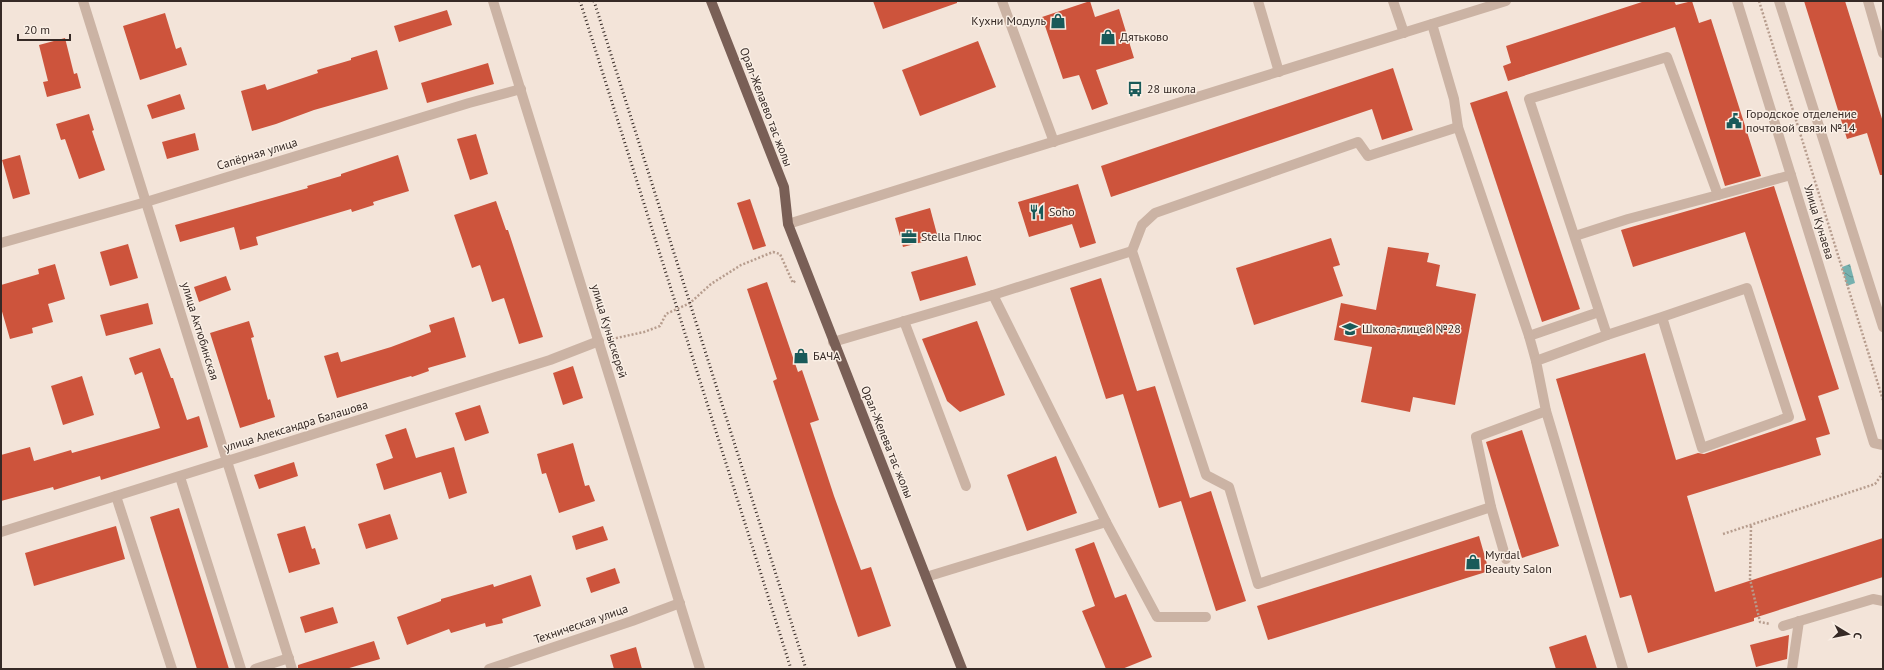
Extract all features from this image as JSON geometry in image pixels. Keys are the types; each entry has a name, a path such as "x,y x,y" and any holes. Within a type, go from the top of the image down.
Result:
{"main road":[{"name":"Орал-Желаево тас жолы","path":"711,1 784,187 788,224"},
{"name":"Орал-Желева тас жолы","path":"788,224 962,669"}],"street":[{"name":"улица Актюбинская","path":"84,1 292,669"},
{"name":"улица Куныскерей","path":"493,1 700,669"},
{"path":"1002,1 1054,142"},
{"path":"1258,1 1279,72"},
{"path":"1393,1 1404,33"},
{"path":"788,224 1506,1"},
{"name":"Улица Кунаева","path":"1737,1 1874,443 1883,446"},
{"path":"1780,1 1883,327"},
{"path":"1868,1 1883,53"},
{"path":"1432,24 1454,99 1458,128 1529,336 1536,361 1546,411 1623,669"},
{"path":"1607,335 1529,99 1667,58 1718,195"},
{"name":"Сапёрная улица","path":"1,243 146,202 469,103 521,89"},
{"path":"1458,128 1368,156 1358,142 1155,213 1142,225 1132,251 1206,475 1229,487 1258,584 1491,507"},
{"path":"1575,236 1628,219 1791,175"},
{"path":"833,342 993,295 1132,251"},
{"path":"1536,361 1607,335 1747,288 1789,417 1702,448 1662,317"},
{"path":"993,295 1106,522 1158,617 1206,617"},
{"path":"1529,336 1599,312"},
{"path":"904,321 966,486"},
{"name":"улица Александра Балашова","path":"1,532 550,360 599,342"},
{"path":"1506,559 1491,507 1476,437 1546,411"},
{"path":"180,476 241,669"},
{"path":"116,496 172,669"},
{"path":"926,577 1106,522"},
{"path":"1782,626 1873,599 1883,601"},
{"name":"Техническая улица","path":"489,669 632,621 680,603"},
{"path":"1792,669 1799,621"},
{"path":"255,669 289,658"}],"path":[{"path":"1759,1 1883,400"},
{"path":"599,342 644,332 660,326 666,314 690,303 711,284 741,266 773,252 780,254 793,283 808,272"},
{"path":"1723,534 1875,484 1883,473"},
{"path":"1751,526 1750,579 1760,622 1782,626"}],"water":[{"path":"1850,264 1855,283 1847,286 1842,267"}],"building":[{"path":"873,1 957,1 957,3 883,29"},
{"path":"1090,1 1095,17 1119,9 1134,58 1096,70 1108,104 1092,110 1079,75 1063,79 1042,17"},
{"path":"1645,1 1674,1 1676,5 1692,1 1699,23 1711,19 1761,176 1725,186 1675,27 1508,81 1503,66 1511,63 1506,46"},
{"path":"1804,1 1845,1 1883,122 1883,175 1880,175 1867,133 1847,139"},
{"path":"447,10 452,25 399,42 394,26"},
{"path":"165,13 176,49 181,47 187,65 140,80 123,26"},
{"path":"65,38 74,74 77,73 81,88 47,97 43,82 48,81 39,45"},
{"path":"978,41 996,87 920,116 902,70"},
{"path":"377,50 388,89 314,110 252,131 241,91 265,84 267,90 318,73 317,70 351,60 351,58"},
{"path":"488,63 494,84 427,103 421,83"},
{"path":"1393,68 1413,130 1382,140 1372,109 1111,197 1101,166"},
{"path":"1507,91 1580,309 1542,322 1470,103"},
{"path":"180,94 185,109 152,119 147,105"},
{"path":"89,114 94,130 92,131 105,170 79,179 65,139 61,140 56,124"},
{"path":"195,133 199,150 167,159 162,142"},
{"path":"476,134 488,174 470,180 457,139"},
{"path":"20,155 30,194 13,199 2,160"},
{"path":"398,155 409,191 373,202 374,205 352,212 351,209 256,237 258,245 240,250 234,227 180,242 175,225 308,188 307,186 341,176 341,174"},
{"path":"1078,184 1096,243 1080,248 1072,224 1029,237 1018,202"},
{"path":"1774,186 1839,389 1818,396 1830,434 1816,438 1821,455 1687,496 1715,592 1883,538 1883,577 1754,618 1754,621 1648,653 1631,595 1620,598 1556,379 1645,353 1676,460 1698,453 1704,454 1806,420 1745,232 1633,267 1621,230"},
{"path":"750,199 766,246 753,250 737,203"},
{"path":"496,201 506,230 508,230 543,337 519,344 504,298 492,302 480,265 472,268 454,215"},
{"path":"930,208 938,238 903,247 895,218"},
{"path":"1331,238 1340,265 1333,267 1343,296 1254,325 1236,268"},
{"path":"128,244 138,278 110,286 100,252"},
{"path":"1388,247 1429,253 1427,262 1440,265 1436,286 1476,294 1455,405 1413,397 1410,412 1361,402 1372,347 1334,340 1341,303 1376,310"},
{"path":"967,256 976,285 920,301 911,272"},
{"path":"55,264 65,299 48,304 53,322 32,328 33,333 10,339 1,308 1,285 39,274 38,269"},
{"path":"226,276 231,290 199,302 194,287"},
{"path":"1101,278 1137,391 1155,386 1190,498 1211,491 1246,601 1216,611 1181,501 1159,508 1123,394 1106,399 1070,288"},
{"path":"767,282 798,372 802,370 819,420 810,423 834,496 861,570 871,567 891,626 858,637 773,381 777,379 747,289"},
{"path":"148,303 153,324 106,336 100,315"},
{"path":"454,317 466,357 428,368 429,371 412,377 411,376 337,398 324,356 338,352 341,362 391,347 431,332 429,325"},
{"path":"249,321 254,337 251,338 268,400 270,399 275,417 240,428 210,333"},
{"path":"977,321 1005,395 960,412 947,401 922,339"},
{"path":"160,348 171,378 173,378 187,420 199,416 208,447 101,480 100,476 54,490 53,487 1,501 1,455 30,447 34,461 71,450 72,453 160,428 142,372 135,375 129,358"},
{"path":"573,366 583,398 563,405 553,373"},
{"path":"82,376 94,415 63,425 51,386"},
{"path":"480,405 489,433 465,441 455,413"},
{"path":"406,428 416,458 454,447 467,493 449,499 441,472 384,490 376,464 393,458 385,435"},
{"path":"1522,430 1559,546 1522,558 1486,442"},
{"path":"573,443 585,486 589,485 595,501 559,513 546,473 542,474 537,454"},
{"path":"1056,456 1077,513 1027,531 1007,475"},
{"path":"294,462 298,476 259,489 254,475"},
{"path":"179,508 229,669 197,669 150,517"},
{"path":"390,514 398,539 366,549 358,524"},
{"path":"116,526 125,559 34,586 25,553"},
{"path":"305,526 312,549 315,548 320,564 289,573 277,534"},
{"path":"603,526 608,540 576,550 572,536"},
{"path":"1479,536 1489,571 1268,640 1257,606"},
{"path":"1094,542 1115,598 1126,594 1152,657 1122,669 1106,669 1082,611 1095,606 1075,549"},
{"path":"615,568 620,583 591,593 586,578"},
{"path":"531,575 541,606 502,619 503,623 486,627 485,623 451,633 449,629 407,645 397,617 441,601 441,599 493,584 494,587"},
{"path":"333,607 338,623 305,633 300,617"},
{"path":"1586,635 1597,669 1556,669 1549,647"},
{"path":"1789,635 1787,659 1756,667 1750,645"},
{"path":"374,641 380,659 346,669 298,669 298,665"},
{"path":"636,647 642,669 614,669 610,655"}],"railway":[{"path":"580,1 791,669"},
{"path":"594,1 806,669"}],"place":[{"name":"Кухни Модуль","path":"1058,21"},
{"name":"Дятьково","path":"1108,37"},
{"name":"28 школа","path":"1135,89"},
{"name":"Городское отделение почтовой связи №14","path":"1734,121"},
{"name":"Soho","path":"1037,212"},
{"name":"Stella Плюс","path":"909,237"},
{"name":"Школа-лицей №28","path":"1350,329"},
{"name":"БАЧА","path":"801,356"},
{"name":"Myrdal Beauty Salon","path":"1473,562"}]}
